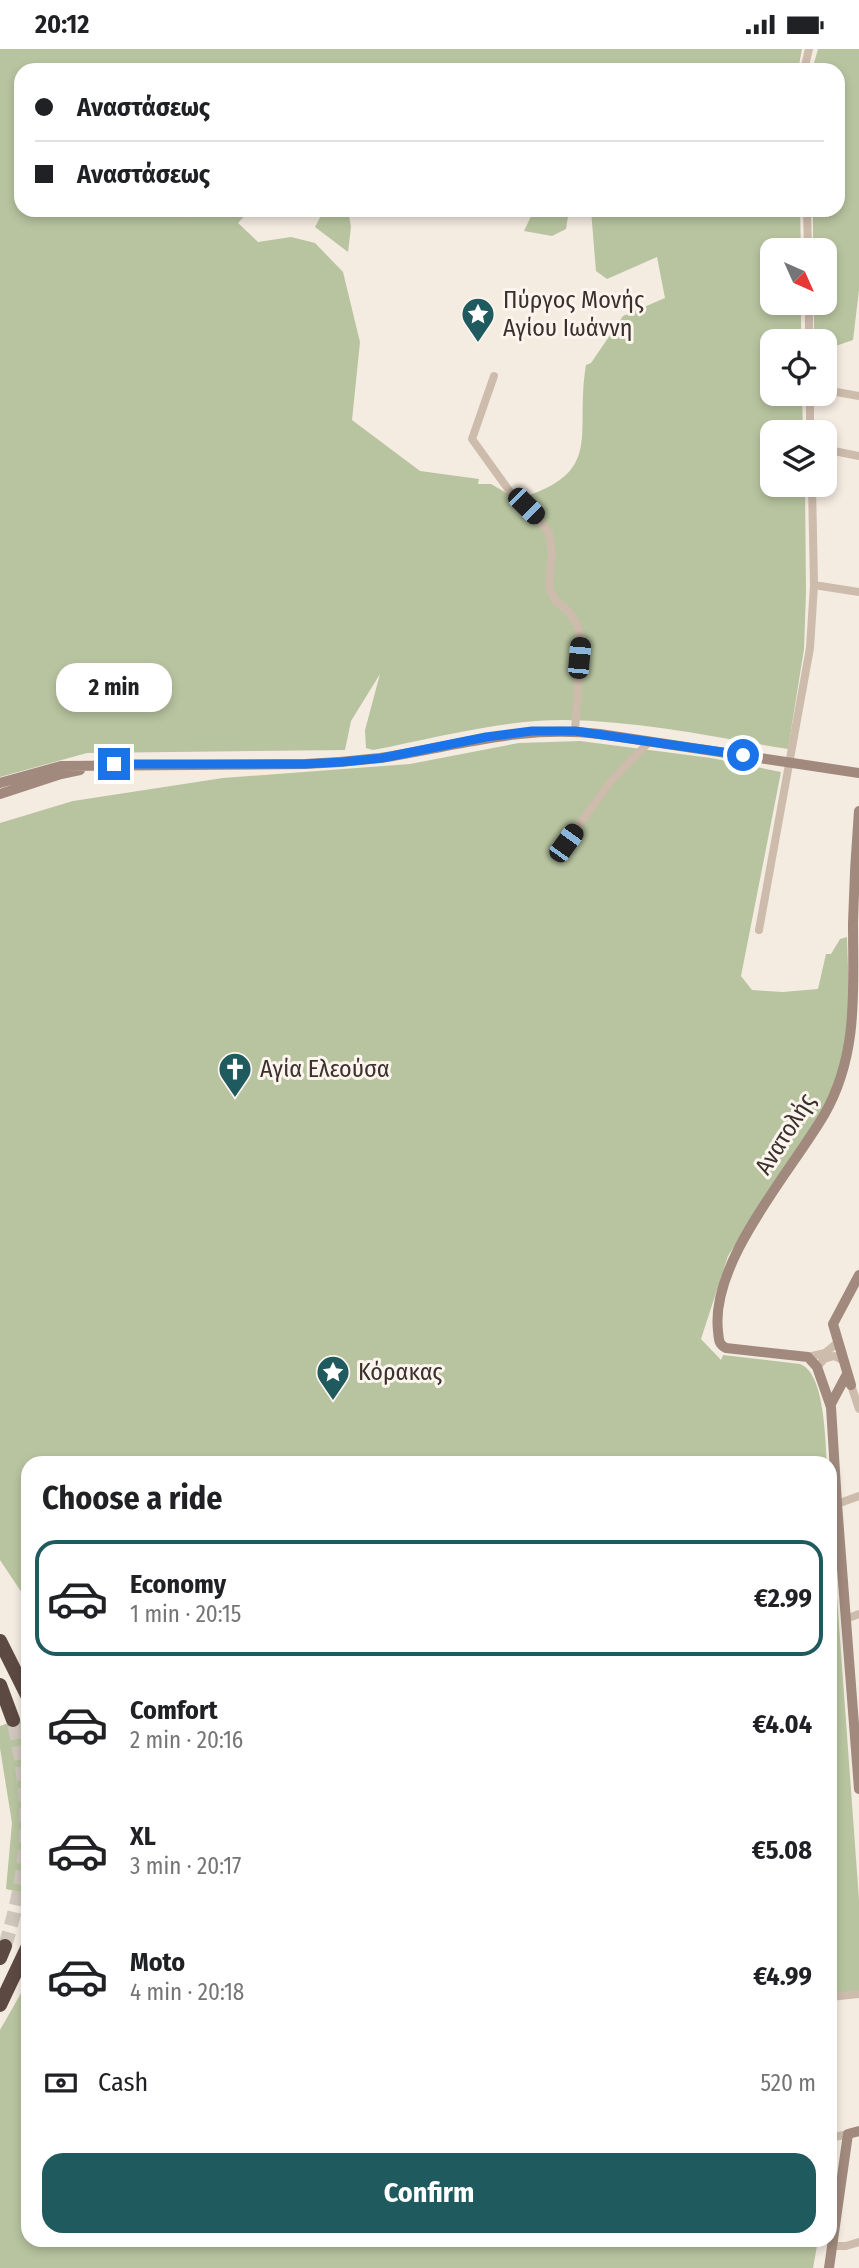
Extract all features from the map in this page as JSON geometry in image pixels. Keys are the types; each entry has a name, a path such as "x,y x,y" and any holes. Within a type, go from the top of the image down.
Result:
{"highway":[{"path":"0,1641 21,1681"},
{"path":"0,1685 13,1720"},
{"path":"0,2005 21,1961"}],"street":[{"path":"807,217 808,238"},
{"path":"494,376 472,439 513,496 539,519 549,533 552,552 549,587 555,600 570,613 581,639 575,731"},
{"path":"837,392 859,396"},
{"path":"837,452 859,456"},
{"path":"759,930 810,648 814,585 811,497"},
{"path":"814,585 859,592"},
{"path":"0,783 61,766 342,762 382,758 532,731 575,731 859,773"},
{"path":"566,843 611,781 650,741"},
{"path":"0,794 61,774 114,764"},
{"name":"Ανατολής","path":"808,1357 721,1346 718,1312 721,1291 731,1261 750,1227 825,1113 842,1080 852,1029 859,811"},
{"path":"859,1275 834,1321 837,1343 859,1409"},
{"path":"834,1456 831,1404 817,1367 808,1357 825,1353 837,1343"},
{"path":"817,1367 824,1359 834,1356 843,1360"},
{"path":"831,1404 853,1385"},
{"path":"837,1504 859,1496"},
{"path":"837,1516 857,1730 859,1789"},
{"path":"846,1619 859,1614"},
{"path":"837,1996 859,1994"},
{"path":"837,2136 854,2132 837,2224"},
{"path":"837,2246 859,2242"},
{"path":"829,2268 833,2247"}],"green space":[{"path":"0,49 802,49 799,63 14,63 14,217 244,217 238,223 258,242 291,237 315,243 343,272 360,342 352,420 420,471 479,479 478,484 491,484 517,499 545,489 564,477 575,464 582,432 586,365 591,363 623,316 665,298 657,257 607,279 596,271 592,217 800,217 801,238 760,238 760,315 801,315 801,329 760,329 760,406 802,406 803,420 760,420 760,497 805,497 804,649 788,749 649,726 564,720 492,726 373,750 366,748 365,730 380,674 351,721 345,750 87,753 0,777"},
{"path":"818,49 859,49 859,290 853,340 837,346 837,329 814,329 814,315 837,315 837,238 813,238 813,217 845,217 845,63 814,63"},
{"path":"320,217 349,217 351,227 348,252 315,227"},
{"path":"531,217 568,217 566,229 552,236 524,231"},
{"path":"580,741 711,758 781,772 741,976 752,990 783,992 818,989 826,954 831,954 840,939 847,937 850,1027 841,1073 822,1112 728,1256 701,1339 721,1360 723,1355 800,1364 808,1370 819,1393 826,1456 21,1456 21,1592 0,1560 0,823 73,801 223,778 410,764 519,743"},
{"path":"837,1597 859,1900 859,1992 837,1994"},
{"path":"20,1719 21,1892 6,1889 12,1823 0,1748 0,1726"},
{"path":"21,1993 21,2247 817,2247 813,2268 0,2268 0,2030"}],"tunnel":[{"path":"13,1720 21,1762"},
{"path":"5,1946 21,1881"}],"place":[{"name":"Πύργος Μονής Αγίου Ιωάννη","path":"478,344"},
{"name":"Αγία Ελεούσα","path":"235,1099"},
{"name":"Κόρακας","path":"333,1402"}],"route":[{"path":"114,764 342,762 382,758 435,746 532,731 575,731 743,755"}]}
